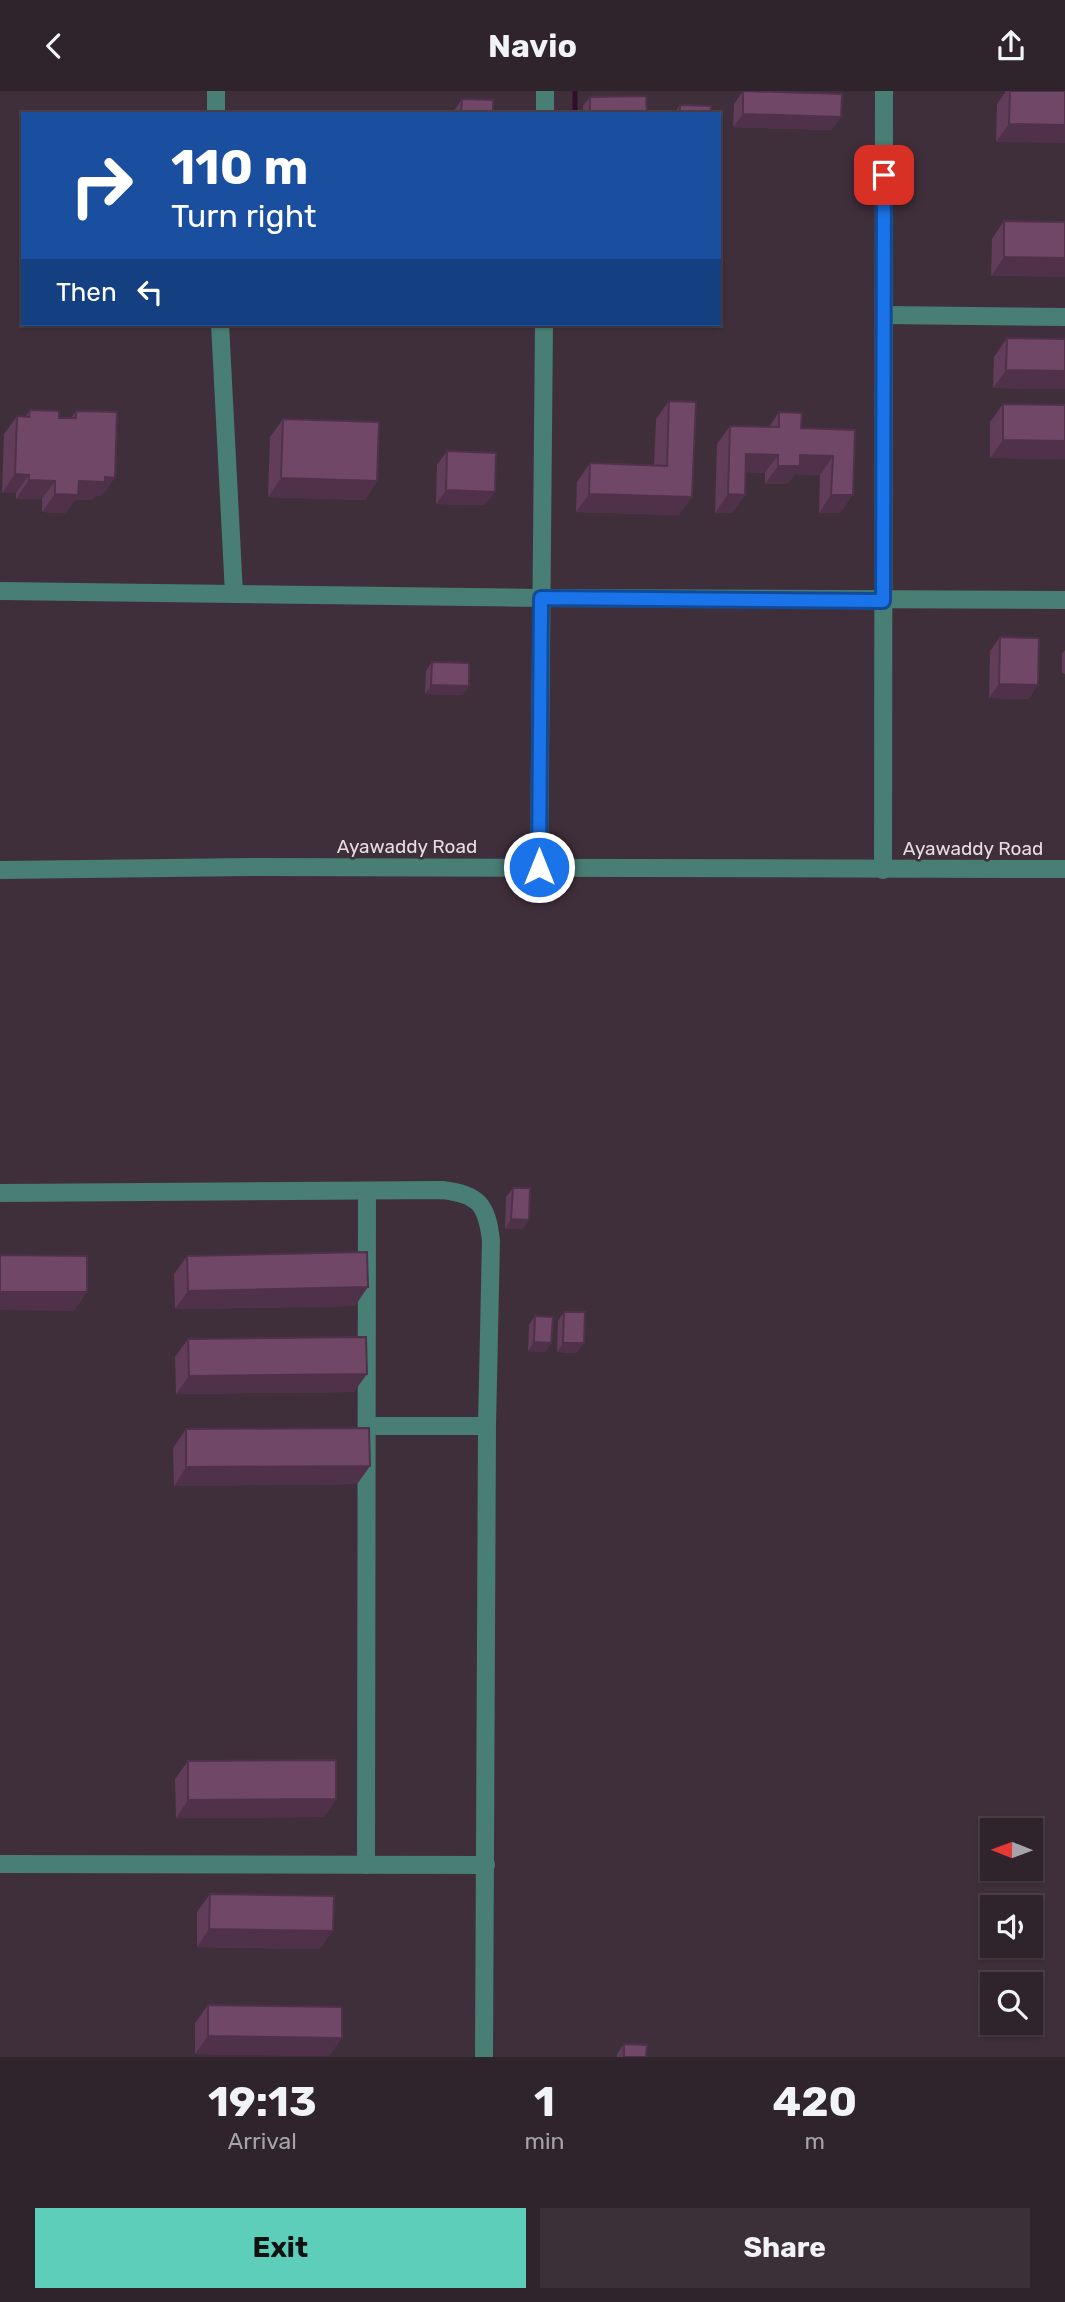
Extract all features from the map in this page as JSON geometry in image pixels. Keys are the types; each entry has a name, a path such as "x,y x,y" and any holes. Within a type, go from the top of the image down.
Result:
{"street":[{"path":"216,91 216,112"},
{"path":"545,91 545,112"},
{"path":"883,870 884,91"},
{"path":"884,315 1065,317"},
{"path":"220,326 234,594"},
{"path":"539,867 544,326"},
{"path":"0,591 883,601 1065,600"},
{"name":"Ayawaddy Road","path":"0,870 539,867 1065,869"},
{"path":"366,1865 367,1191"},
{"path":"0,1193 461,1192 475,1199 488,1216 491,1241 487,1426 484,2057"},
{"path":"367,1426 487,1426"},
{"path":"0,1864 486,1865"}],"building":[{"path":"743,91 842,94 841,117 743,114"},
{"path":"1010,91 1065,91 1065,125 1009,124"},
{"path":"646,96 647,112 590,112 590,97"},
{"path":"462,99 493,100 493,112 461,112"},
{"path":"680,105 711,106 710,112 680,112"},
{"path":"1004,221 1065,222 1065,258 1004,257"},
{"path":"1007,338 1065,339 1065,371 1006,370"},
{"path":"669,401 696,402 692,497 589,494 590,463 667,466"},
{"path":"1003,404 1065,405 1065,441 1003,440"},
{"path":"30,410 59,411 59,418 76,418 76,411 117,412 115,478 105,477 105,482 79,481 78,495 55,494 55,481 29,480 29,475 15,474 17,416 29,417"},
{"path":"779,412 802,413 801,428 855,430 853,495 831,495 833,456 800,455 800,466 778,466 778,455 746,454 745,495 728,494 730,426 779,427"},
{"path":"283,419 379,422 377,481 281,478"},
{"path":"447,451 496,453 495,492 446,490"},
{"path":"1000,637 1039,638 1038,685 999,684"},
{"path":"432,662 469,663 469,686 431,685"},
{"path":"513,1188 530,1188 529,1220 511,1219"},
{"path":"367,1252 368,1287 188,1291 187,1256"},
{"path":"0,1255 87,1256 87,1292 0,1292"},
{"path":"564,1312 585,1312 584,1343 563,1343"},
{"path":"535,1316 553,1317 551,1343 534,1342"},
{"path":"366,1337 367,1374 189,1376 188,1339"},
{"path":"369,1428 370,1466 186,1467 186,1429"},
{"path":"336,1760 336,1799 188,1800 188,1761"},
{"path":"210,1894 334,1896 333,1931 209,1929"},
{"path":"208,2005 342,2007 342,2038 208,2036"},
{"path":"624,2044 647,2045 646,2057 624,2057"}],"waterway":[{"path":"575,91 575,112"}],"route":[{"path":"539,867 541,598 883,601 884,175"}]}
